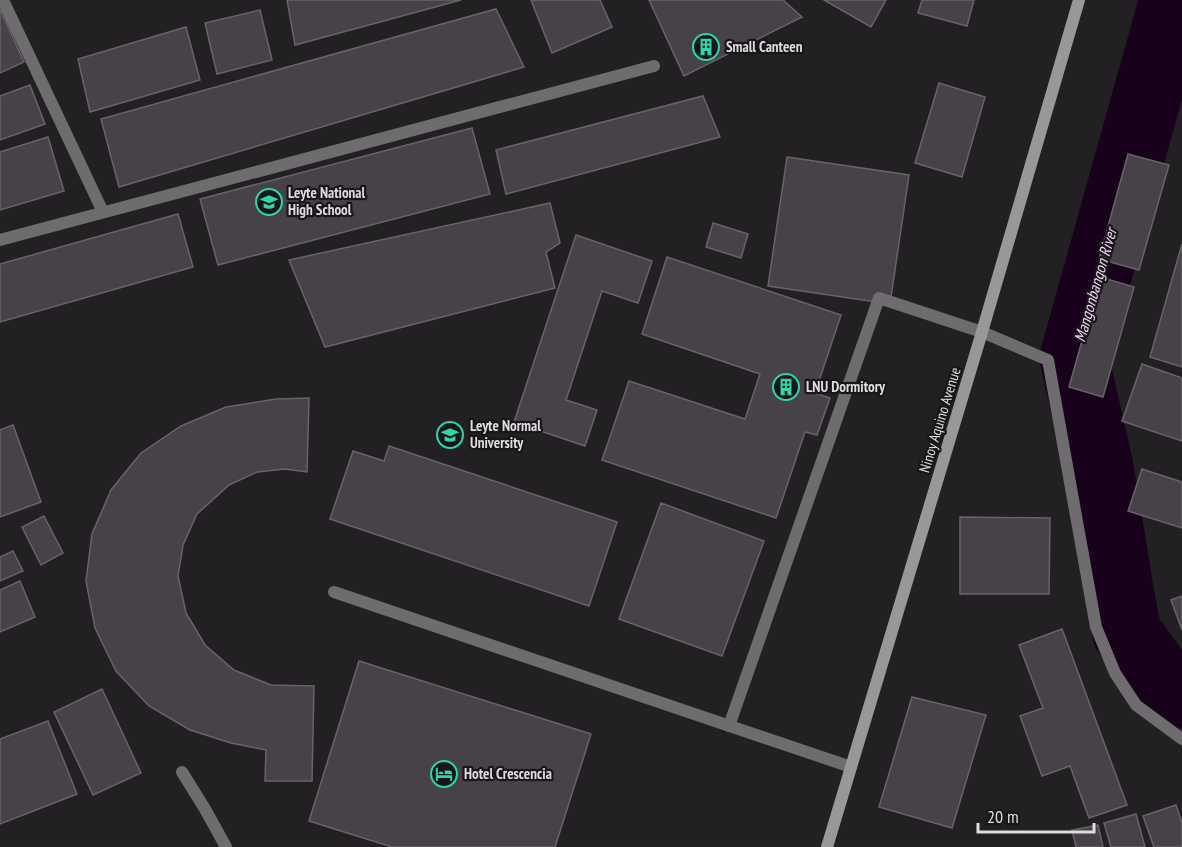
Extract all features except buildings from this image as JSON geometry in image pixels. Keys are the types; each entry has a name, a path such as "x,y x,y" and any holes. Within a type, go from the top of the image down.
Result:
{"main road":[{"name":"Ninoy Aquino Avenue","path":"827,847 1079,0"}],"lane":[{"path":"3,0 103,212"},
{"path":"0,240 654,66"},
{"path":"729,726 879,298 982,332 1048,360 1096,627 1114,673 1136,705 1182,739"},
{"path":"334,592 851,767"},
{"path":"182,772 226,847"}],"waterway":[{"name":"Mangonbangon River","path":"1174,0 1074,358 1099,467 1127,633 1157,674 1182,694"}],"place":[{"name":"Small Canteen","path":"706,47"},
{"name":"Leyte National High School","path":"269,202"},
{"name":"LNU Dormitory","path":"786,387"},
{"name":"Leyte Normal University","path":"450,435"},
{"name":"Hotel Crescencia","path":"444,774"}]}
